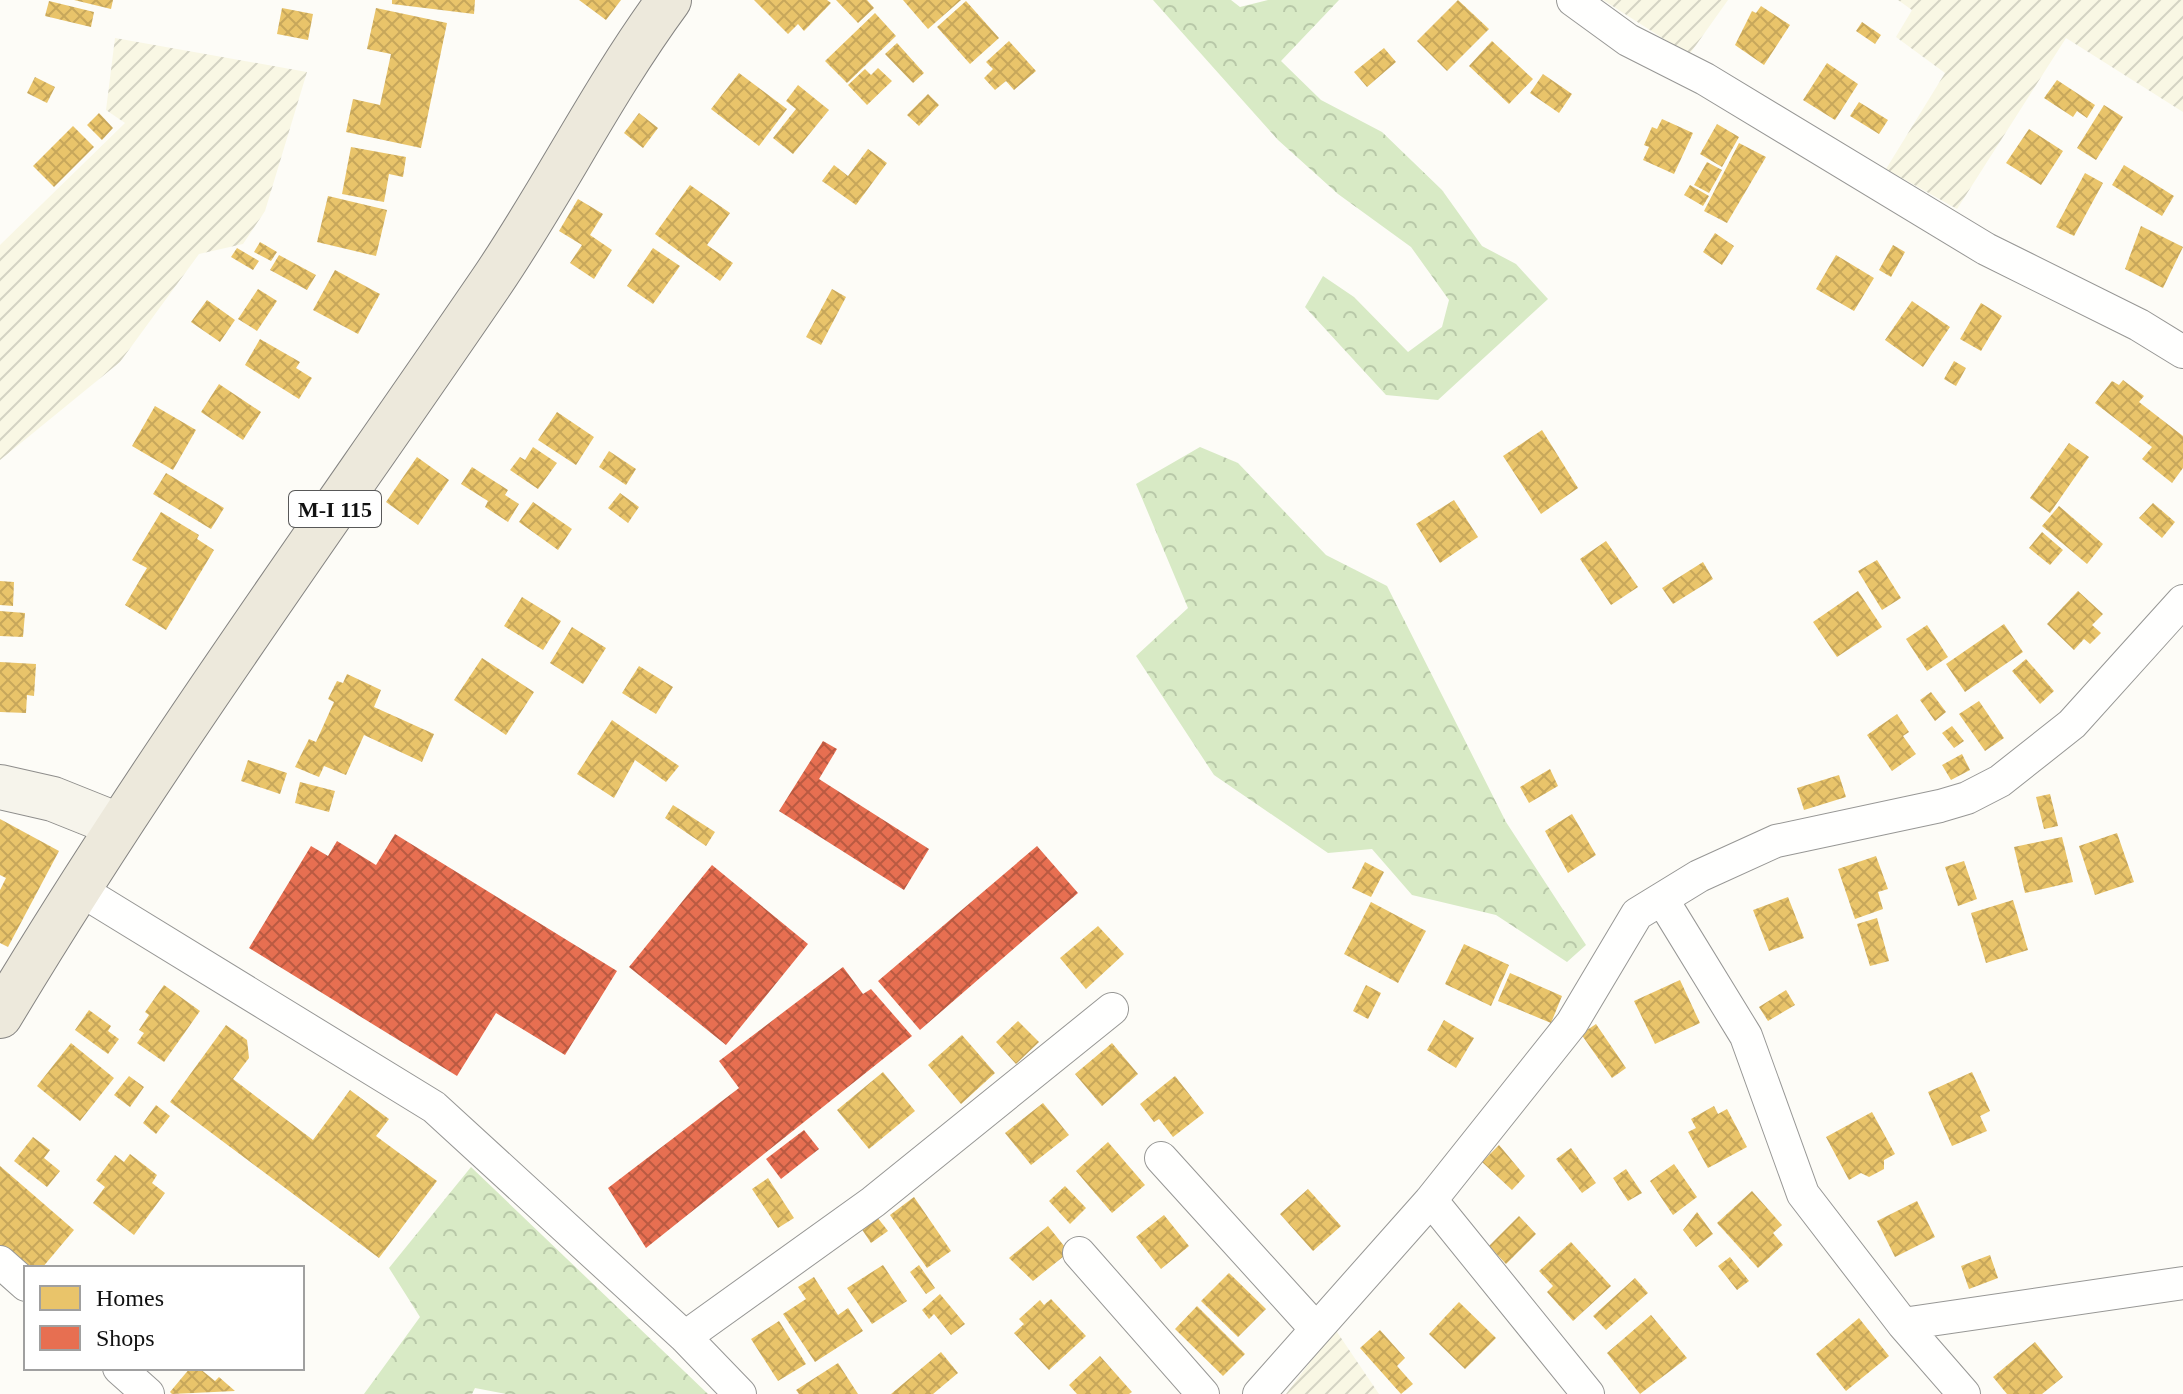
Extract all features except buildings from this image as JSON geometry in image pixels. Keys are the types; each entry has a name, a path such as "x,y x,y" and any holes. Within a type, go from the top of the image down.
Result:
{"main road":[{"name":"M-I 115","path":"0,1016 77,888 222,668 493,280 583,129 669,0"}],"street":[{"path":"1573,0 1628,40 1705,79 1960,234 2183,352"},
{"path":"1259,1394 1431,1200 1572,1023 1637,914 1699,876 1776,841 1940,806 1967,798 2000,781 2072,724 2183,601"},
{"path":"0,787 53,799 118,825"},
{"path":"77,888 434,1107 685,1337 740,1394"},
{"path":"1662,899 1746,1036 1803,1194 1903,1324 1964,1394"},
{"path":"685,1337 873,1202 1112,1009"},
{"path":"1161,1158 1316,1329"},
{"path":"1431,1200 1588,1394"},
{"path":"1079,1253 1203,1394"},
{"path":"0,1262 24,1283"},
{"path":"1903,1324 2183,1283"},
{"path":"121,1370 148,1394"}],"shaded area":[{"path":"1603,0 1728,0 1689,55"},
{"path":"1898,0 2183,0 2183,112 2066,38 1957,209 1886,169 1945,73 1896,37 1912,10"},
{"path":"115,38 307,72 265,211 243,244 199,254 120,362 0,460 0,245 125,123 106,110"},
{"path":"1335,1329 1379,1394 1286,1394"}],"green space":[{"path":"1153,0 1231,0 1240,7 1268,0 1339,0 1281,61 1321,100 1382,132 1442,190 1482,246 1516,264 1548,299 1438,400 1386,395 1305,307 1323,276 1354,297 1408,352 1442,327 1449,300 1411,247 1338,194 1278,140"},
{"path":"1200,447 1238,463 1326,555 1387,586 1506,822 1586,945 1567,962 1496,915 1412,895 1372,849 1328,853 1214,775 1136,656 1188,608 1136,484"},
{"path":"471,1167 708,1394 506,1394 475,1388 472,1394 364,1394 420,1317 389,1268"}]}
